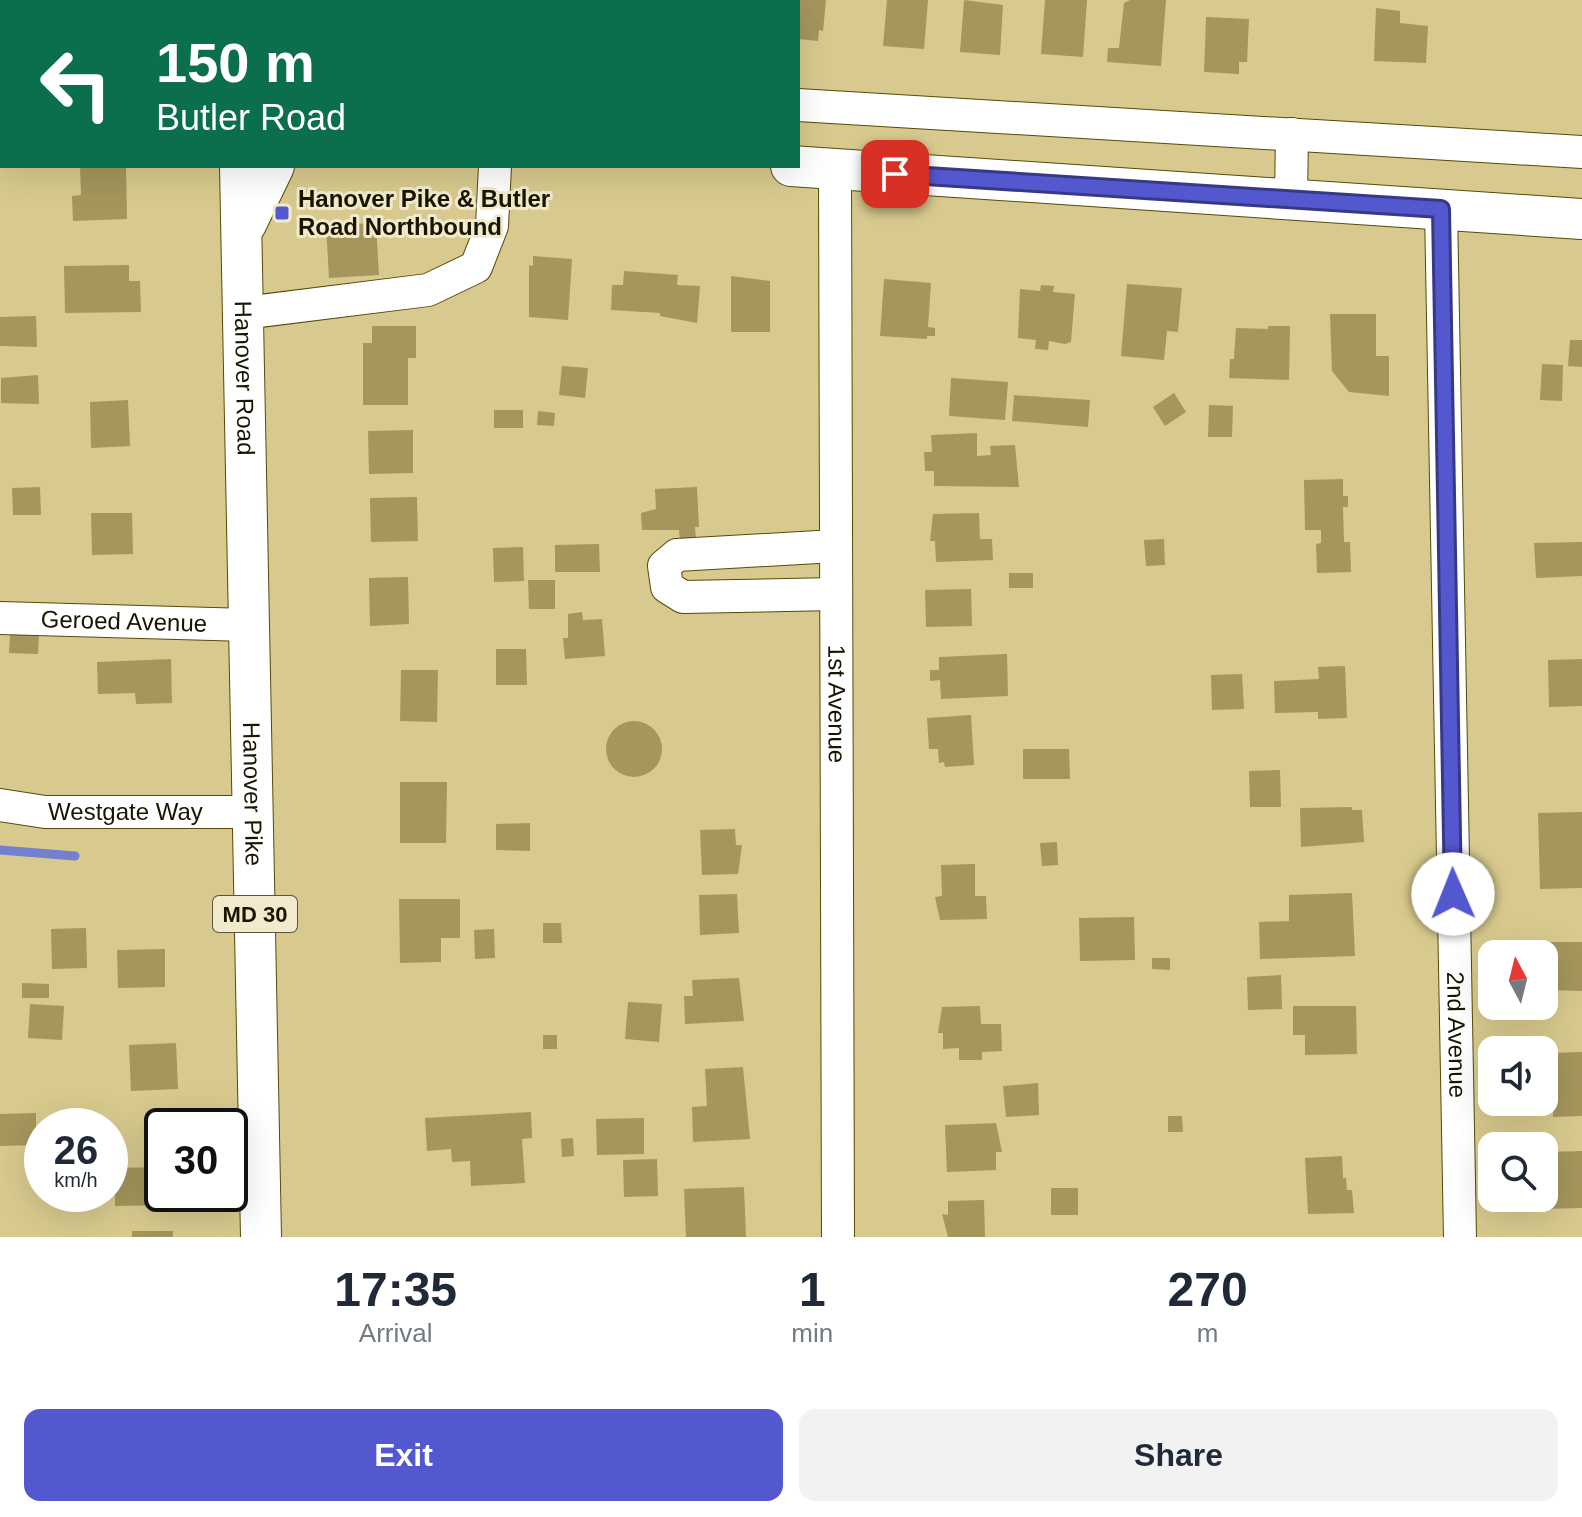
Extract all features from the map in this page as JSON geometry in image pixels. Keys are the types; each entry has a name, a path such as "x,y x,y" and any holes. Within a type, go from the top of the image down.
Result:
{"main road":[{"path":"800,167 1582,219"},
{"name":"Hanover Road","path":"240,168 248,608"},
{"path":"242,232 262,184 273,168"},
{"name":"Hanover Pike","path":"248,608 261,1237"}],"street":[{"path":"800,105 1582,152"},
{"path":"1291,198 1292,134"},
{"path":"244,313 428,290 476,267 492,226 495,168"},
{"name":"1st Avenue","path":"835,170 835,1207 838,1237"},
{"name":"2nd Avenue","path":"1441,209 1460,1237"},
{"path":"835,546 677,555 664,566 667,587 683,597 835,594"},
{"name":"Geroed Avenue","path":"0,618 248,608"},
{"name":"Westgate Way","path":"0,805 45,812 252,812"}],"building":[{"path":"800,0 826,0 823,31 819,30 818,41 800,39"},
{"path":"887,0 928,0 924,49 883,46"},
{"path":"964,0 1003,5 1000,55 960,52"},
{"path":"1045,0 1087,0 1083,57 1041,54"},
{"path":"1130,0 1166,0 1161,66 1107,62 1108,48 1119,48 1124,3"},
{"path":"1376,8 1400,11 1400,23 1428,26 1426,63 1374,61"},
{"path":"1206,17 1249,19 1247,62 1239,62 1239,74 1204,72"},
{"path":"80,168 126,168 127,219 73,221 72,196 81,195"},
{"path":"376,223 379,275 329,278 326,225"},
{"path":"533,256 572,259 568,320 529,317 529,265 533,266"},
{"path":"129,265 129,281 140,281 141,312 65,313 64,266"},
{"path":"624,271 678,275 677,285 700,286 697,323 660,316 660,313 611,310 612,285 623,285"},
{"path":"731,276 770,281 770,332 731,332"},
{"path":"884,279 931,283 928,327 935,328 935,336 927,336 927,339 880,336"},
{"path":"1127,284 1182,288 1178,332 1167,331 1164,360 1121,356"},
{"path":"1041,285 1054,286 1053,292 1075,294 1071,342 1049,341 1048,350 1035,349 1036,340 1018,338 1020,289 1040,291"},
{"path":"1330,314 1376,314 1376,356 1389,356 1389,396 1349,392 1332,371"},
{"path":"36,316 37,347 0,346 0,317"},
{"path":"372,326 416,326 416,358 408,358 408,405 363,405 363,343 372,343"},
{"path":"1268,326 1290,326 1289,380 1229,378 1236,328 1268,329"},
{"path":"1570,340 1582,340 1582,367 1568,366"},
{"path":"1542,364 1563,365 1562,401 1540,400"},
{"path":"562,366 588,368 585,398 559,395"},
{"path":"38,375 39,404 1,403 1,378"},
{"path":"951,378 1008,382 1005,420 949,416"},
{"path":"1174,393 1186,412 1165,426 1153,407"},
{"path":"1014,395 1090,400 1088,427 1012,421"},
{"path":"128,400 130,446 91,448 90,402"},
{"path":"1209,405 1233,406 1232,437 1208,437"},
{"path":"494,410 523,410 523,428 494,428"},
{"path":"538,411 555,413 554,426 537,425"},
{"path":"413,430 413,473 369,474 368,431"},
{"path":"977,433 977,456 991,455 990,446 1015,445 1019,487 934,486 934,471 925,471 924,452 932,452 931,435"},
{"path":"1343,479 1343,496 1348,496 1348,507 1343,507 1344,542 1350,542 1351,572 1317,573 1316,544 1321,543 1321,530 1305,530 1304,480"},
{"path":"40,487 41,515 13,515 12,488"},
{"path":"697,487 699,527 695,527 696,541 680,541 679,530 642,530 641,513 656,509 655,489"},
{"path":"417,497 418,541 371,542 370,498"},
{"path":"91,513 132,513 133,554 92,555"},
{"path":"979,513 980,539 992,539 993,560 936,562 935,541 930,541 933,514"},
{"path":"1164,539 1165,565 1146,566 1144,540"},
{"path":"1582,542 1582,576 1536,578 1534,543"},
{"path":"599,544 600,572 555,572 555,545"},
{"path":"523,547 524,581 494,582 493,548"},
{"path":"1009,573 1033,573 1033,588 1009,588"},
{"path":"408,577 409,624 370,626 369,578"},
{"path":"528,580 555,580 555,609 529,609"},
{"path":"971,589 972,626 926,627 925,590"},
{"path":"582,612 583,620 602,619 605,656 565,659 563,638 568,638 568,614"},
{"path":"10,632 39,633 38,654 9,653"},
{"path":"496,649 526,649 527,685 496,685"},
{"path":"1007,654 1008,696 941,699 940,680 930,681 930,670 939,670 939,657"},
{"path":"171,659 172,703 136,704 135,693 98,694 97,662"},
{"path":"1582,659 1582,706 1549,707 1548,660"},
{"path":"1345,666 1347,718 1318,719 1318,712 1275,713 1274,681 1319,679 1318,667"},
{"path":"401,670 438,670 437,722 400,721"},
{"path":"1242,674 1244,709 1212,710 1211,675"},
{"path":"971,715 974,765 945,767 944,762 939,763 938,749 929,749 927,718"},
{"path":"634,721 654,729 662,749 654,769 634,777 614,769 606,749 614,729"},
{"path":"1023,749 1069,749 1070,779 1023,779"},
{"path":"1280,770 1281,807 1250,807 1249,771"},
{"path":"400,782 447,782 446,843 400,843"},
{"path":"1352,807 1352,810 1362,810 1364,842 1301,847 1300,808"},
{"path":"1582,812 1582,888 1540,889 1538,813"},
{"path":"530,823 530,851 496,850 496,824"},
{"path":"735,829 736,845 742,845 738,874 702,875 700,830"},
{"path":"1057,842 1058,865 1042,866 1040,843"},
{"path":"975,864 975,896 986,896 987,919 940,920 935,897 942,896 941,865"},
{"path":"1352,893 1355,956 1260,959 1259,922 1289,921 1289,895"},
{"path":"737,894 739,933 700,935 699,895"},
{"path":"399,899 460,899 460,938 441,938 441,962 400,963"},
{"path":"1134,917 1135,960 1080,961 1079,918"},
{"path":"543,923 561,923 562,943 543,943"},
{"path":"86,928 87,968 52,969 51,929"},
{"path":"494,929 495,958 475,959 474,930"},
{"path":"1558,942 1582,942 1582,991 1558,990"},
{"path":"165,949 165,987 118,988 117,950"},
{"path":"1152,958 1170,958 1170,970 1152,969"},
{"path":"1281,975 1282,1009 1248,1010 1247,977"},
{"path":"739,978 744,1021 685,1024 684,996 693,996 692,980"},
{"path":"22,983 49,984 49,998 22,998"},
{"path":"628,1002 662,1004 659,1042 625,1039"},
{"path":"30,1004 64,1006 62,1040 28,1038"},
{"path":"980,1006 981,1024 1001,1024 1002,1051 982,1052 982,1060 959,1060 959,1048 943,1049 943,1033 938,1033 942,1007"},
{"path":"1293,1006 1356,1006 1357,1054 1305,1055 1305,1035 1293,1035"},
{"path":"543,1035 557,1035 557,1049 543,1049"},
{"path":"176,1043 178,1089 131,1091 129,1045"},
{"path":"1582,1052 1582,1116 1553,1117 1558,1116 1558,1053"},
{"path":"743,1067 750,1139 693,1142 692,1107 707,1106 705,1069"},
{"path":"1038,1083 1039,1115 1006,1117 1003,1086"},
{"path":"531,1112 532,1138 522,1139 525,1183 471,1186 470,1161 452,1162 451,1149 427,1151 425,1118"},
{"path":"24,1113 24,1145 0,1146 0,1114"},
{"path":"1168,1116 1182,1116 1183,1132 1168,1132"},
{"path":"644,1118 644,1154 597,1155 596,1119"},
{"path":"996,1123 1002,1152 996,1152 996,1170 947,1172 945,1125"},
{"path":"573,1138 574,1156 562,1157 561,1139"},
{"path":"1582,1151 1582,1208 1558,1209 1558,1152"},
{"path":"1342,1156 1343,1178 1346,1178 1347,1190 1352,1190 1354,1213 1308,1214 1305,1158"},
{"path":"657,1159 658,1196 624,1197 623,1160"},
{"path":"144,1167 144,1205 128,1206 128,1168"},
{"path":"744,1187 746,1237 686,1237 684,1189"},
{"path":"1051,1188 1078,1188 1078,1215 1051,1215"},
{"path":"984,1200 985,1237 948,1237 942,1214 948,1215 948,1201"},
{"path":"132,1231 173,1231 173,1237 132,1237"}],"waterway":[{"path":"0,850 75,856"}],"place":[{"name":"Hanover Pike & Butler Road Northbound","path":"282,213"}],"route":[{"path":"895,174 1441,209 1439,272 1453,894"}]}
